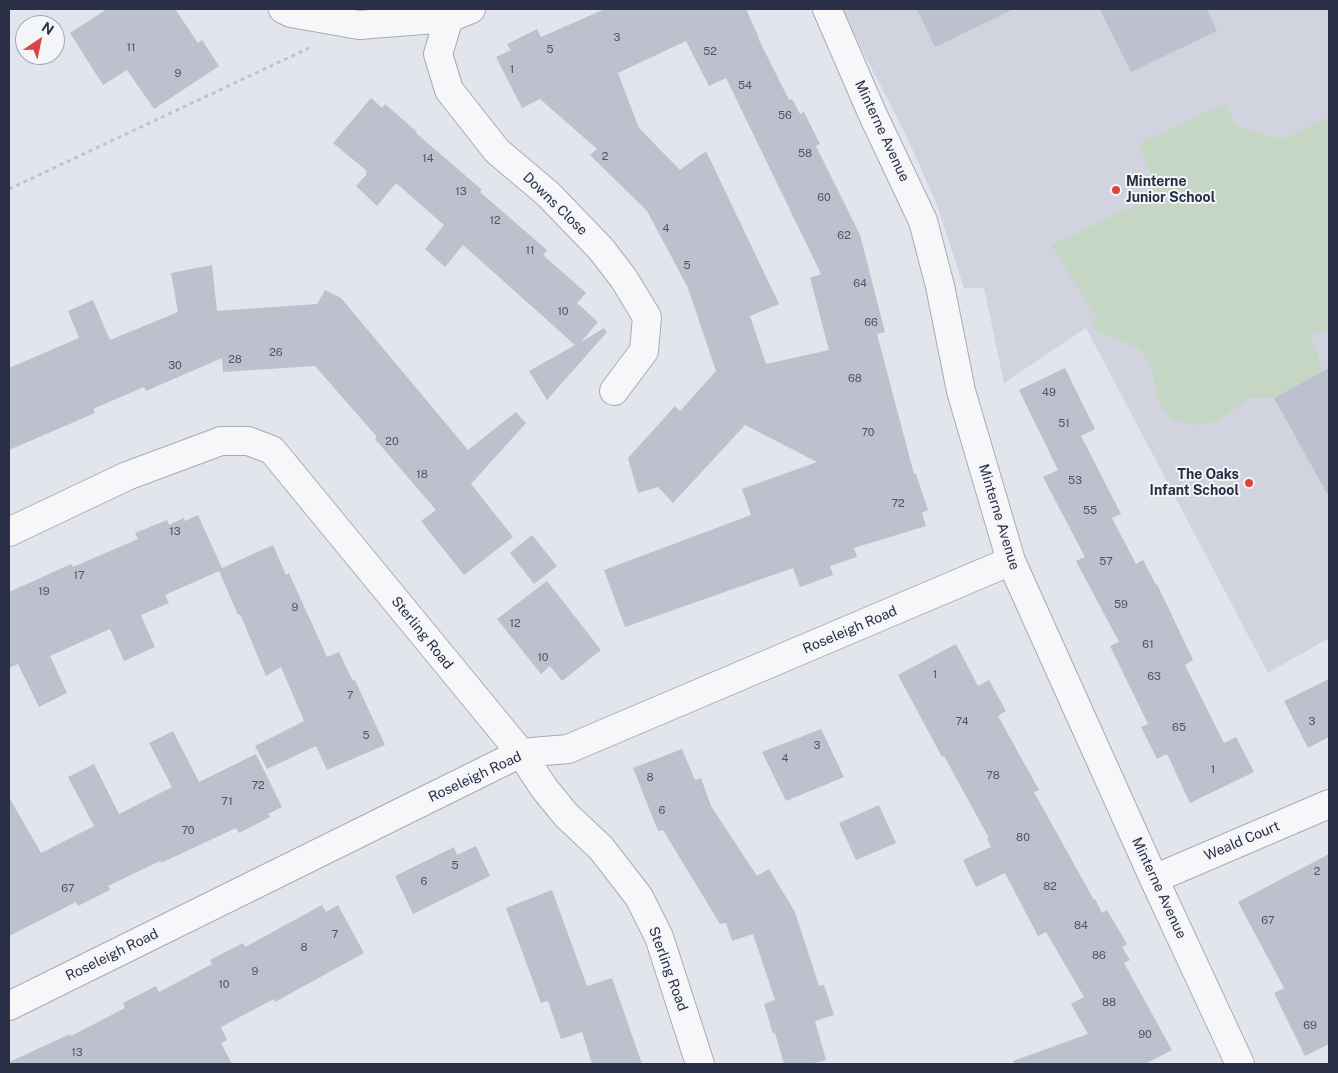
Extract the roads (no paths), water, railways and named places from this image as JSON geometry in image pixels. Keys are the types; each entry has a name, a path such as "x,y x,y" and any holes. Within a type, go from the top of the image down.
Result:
{"street":[{"path":"284,9 291,13 359,25 460,13"},
{"name":"Minterne Avenue","path":"827,9 872,113 923,221 940,286 961,391 1011,561 1154,879 1240,1064"},
{"name":"Downs Close","path":"460,13 438,54 449,90 497,151 548,194 601,249 624,279 647,317 644,351 614,391"},
{"name":"Sterling Road","path":"9,532 127,476 221,441 248,441 272,450 521,753 544,788 566,815 601,848 639,897 659,937 700,1064"},
{"name":"Roseleigh Road","path":"9,1006 521,753 568,750 1011,561"},
{"name":"Weald Court","path":"1154,879 1329,804"}],"place":[{"name":"Minterne Junior School","path":"1116,190"},
{"name":"The Oaks Infant School","path":"1249,483"}]}
